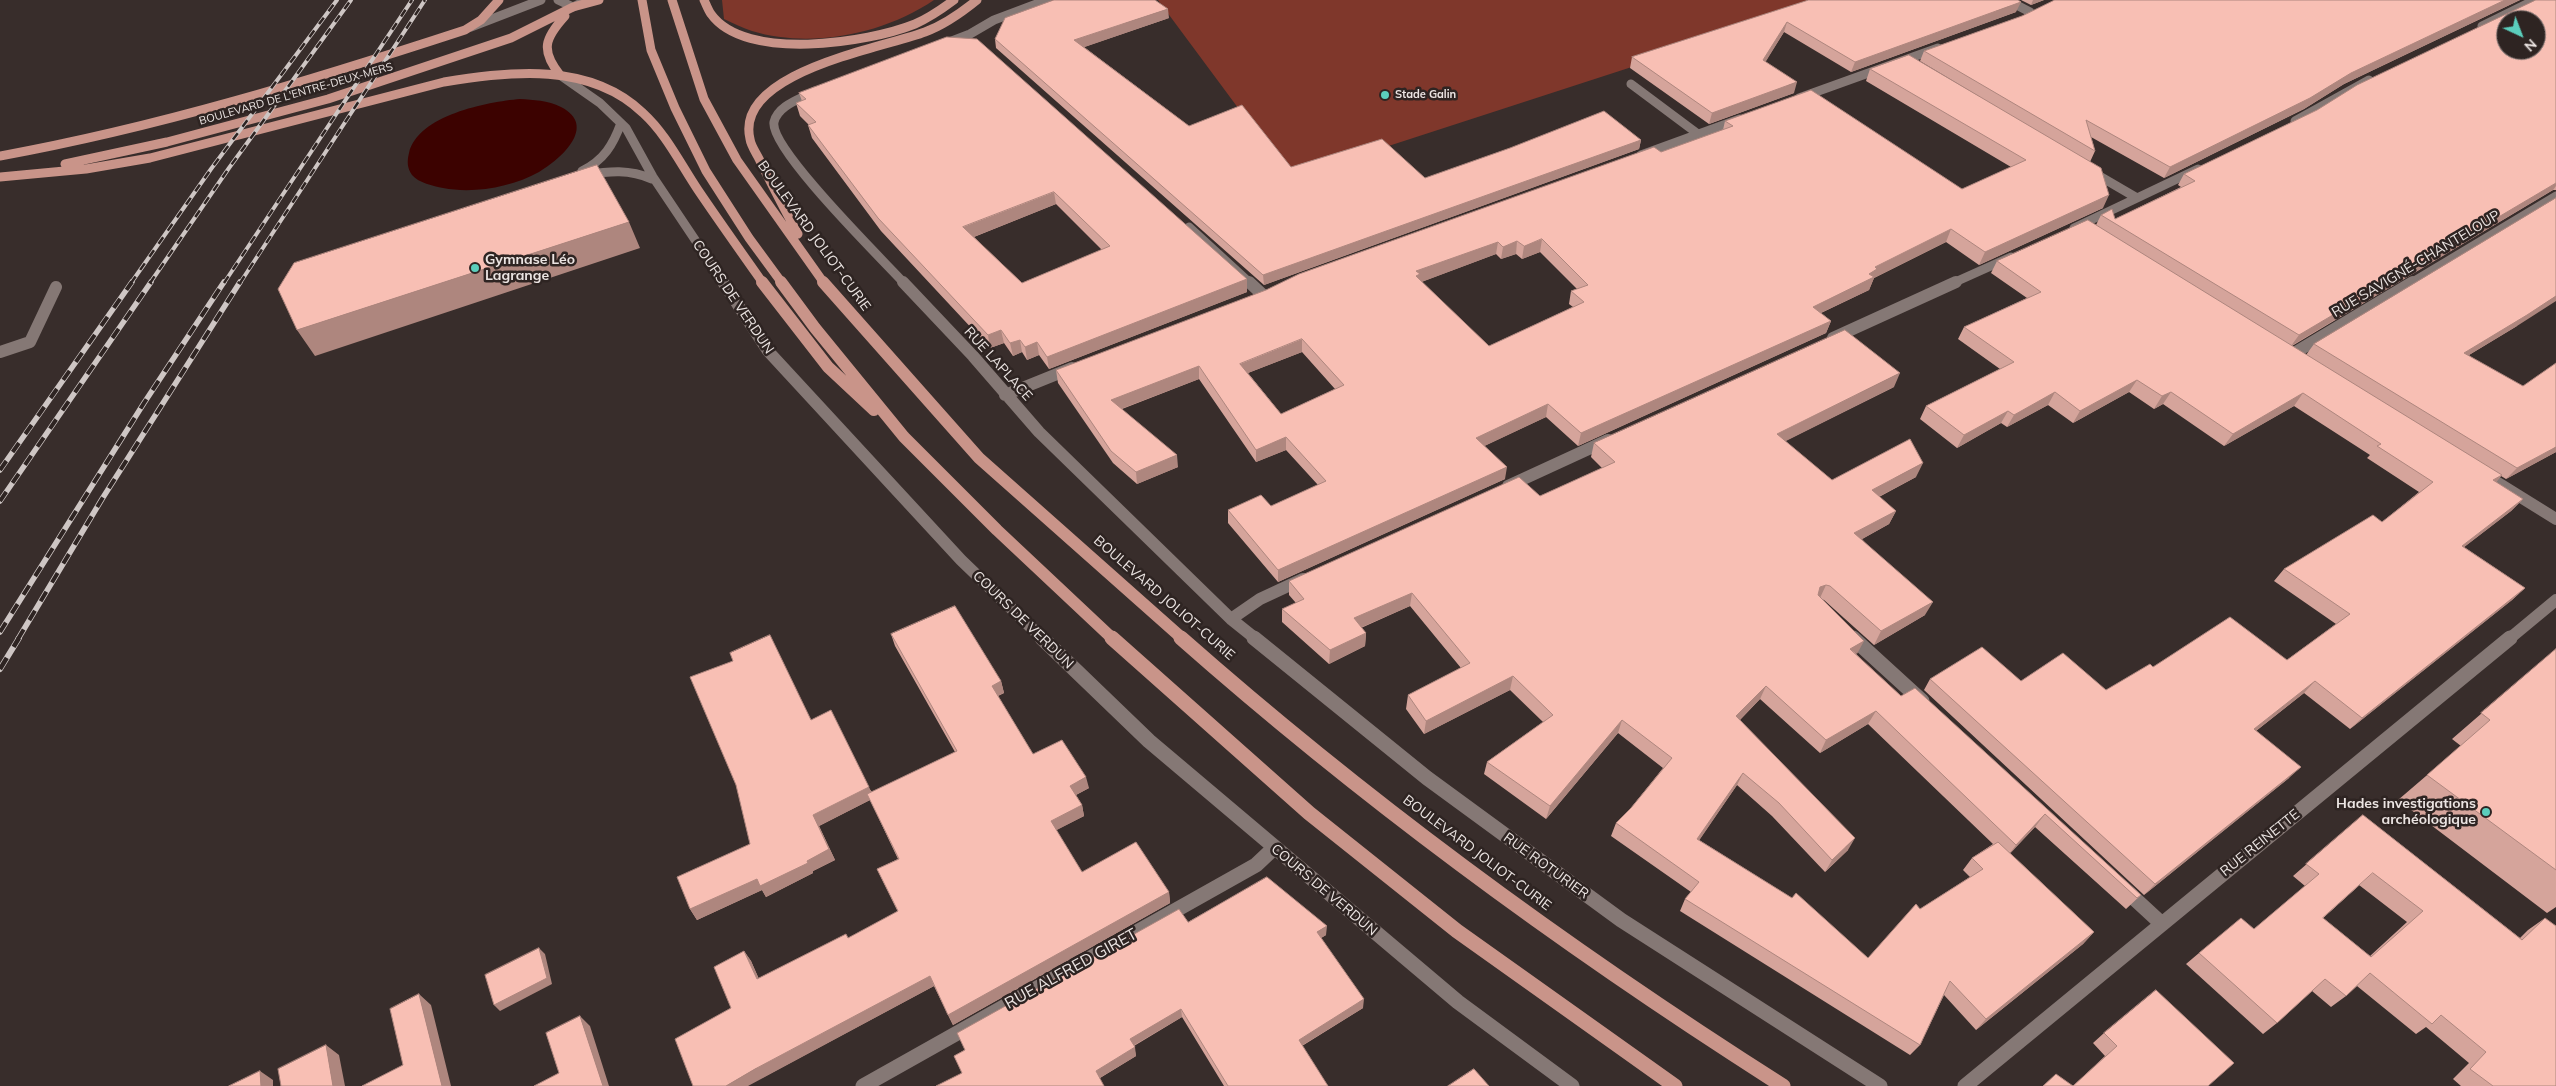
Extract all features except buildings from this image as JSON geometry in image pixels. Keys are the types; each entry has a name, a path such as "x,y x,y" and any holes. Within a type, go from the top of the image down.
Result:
{"main road":[{"path":"465,30 481,20 499,0"},
{"path":"560,75 547,60 546,42 553,28 581,0"},
{"path":"573,7 599,0"},
{"path":"642,0 655,58 675,108 706,171 749,238 815,328 904,437"},
{"path":"704,0 706,8 716,21 731,30 774,41 832,44 884,34 915,24 941,10 954,0"},
{"path":"831,293 772,187 749,138 748,125 754,106 767,93 788,78 855,53 926,32 956,17 977,0"},
{"name":"BOULEVARD JOLIOT-CURIE","path":"672,4 704,98 737,160 831,293 979,458 1194,649 1308,746 1492,890 1701,1034 1783,1086"},
{"name":"BOULEVARD DE L'ENTRE-DEUX-MERS","path":"0,176 167,142 328,99 511,38 573,7"},
{"name":"BOULEVARD DE L'ENTRE-DEUX-MERS","path":"0,156 115,134 196,113 465,30"},
{"path":"0,176 56,173 125,163 444,81 514,73 560,75 584,80 610,89 633,104 662,134 694,185 800,333 829,368 904,437 997,530 1154,678 1309,812 1457,931 1675,1086"}],"street":[{"name":"BOULEVARD DE L'ENTRE-DEUX-MERS","path":"465,30 541,0"},
{"path":"558,0 573,7"},
{"name":"BOULEVARD DE L'ENTRE-DEUX-MERS","path":"573,7 587,0"},
{"path":"932,48 970,34 994,20 1047,0"},
{"path":"2007,0 2034,11 2014,20"},
{"path":"2473,30 2535,0"},
{"path":"970,34 981,44"},
{"path":"1788,102 1909,63 1952,43"},
{"name":"COURS DE VERDUN","path":"560,75 612,111 634,139 652,179 662,189 768,351 870,464 961,560 1142,734 1274,848 1458,1002 1572,1086"},
{"path":"2282,128 2374,77"},
{"path":"1631,84 1698,134"},
{"name":"RUE LAPLACE","path":"825,87 795,100 780,110 774,123 775,134 808,181 973,356 1039,432 1231,619"},
{"path":"1632,158 1752,115"},
{"path":"621,123 613,147 603,158 575,176 615,169 627,169 652,179"},
{"path":"0,151 32,150"},
{"path":"2077,163 2137,198"},
{"path":"2064,233 2204,166"},
{"name":"RUE SAVIGNÉ-CHANTELOUP","path":"2291,355 2556,196"},
{"path":"1182,221 1263,295"},
{"path":"2082,225 2096,233"},
{"path":"1820,344 2019,254"},
{"path":"0,352 30,342 56,287"},
{"path":"1005,395 1086,363"},
{"path":"1495,492 1621,434"},
{"path":"2472,467 2556,519"},
{"path":"1231,619 1260,598 1314,574"},
{"name":"RUE REINETTE","path":"1965,1086 2556,600"},
{"name":"RUE ROTURIER","path":"1231,619 1427,778 1621,920 1880,1086"},
{"path":"1841,626 1935,713"},
{"name":"RUE ALFRED GIRET","path":"863,1086 1256,865 1274,848"},
{"path":"2115,881 2162,924"}],"shaded area":[{"path":"722,0 934,0 893,22 870,29 846,35 798,39 752,31 724,19"},
{"name":"Stade Galin","path":"1158,0 1838,0 1290,178"},
{"path":"520,99 551,103 561,107 572,115 576,123 576,132 572,142 548,166 517,182 480,190 455,190 439,187 422,182 412,175 408,164 409,153 415,140 426,129 439,120 473,107"}],"railway":[{"path":"131,283 211,169 337,0"},
{"path":"150,283 229,168 351,0"},
{"path":"224,283 412,0"},
{"path":"240,283 425,0"},
{"path":"0,470 132,282"},
{"path":"0,501 151,282"},
{"path":"0,632 144,403 224,282"},
{"path":"18,639 102,499 240,282"},
{"path":"0,669 19,638"}],"place":[{"name":"Stade Galin","path":"1385,95"},
{"name":"Gymnase Léo Lagrange","path":"475,268"},
{"name":"Hades investigations archéologique","path":"2486,812"}]}
